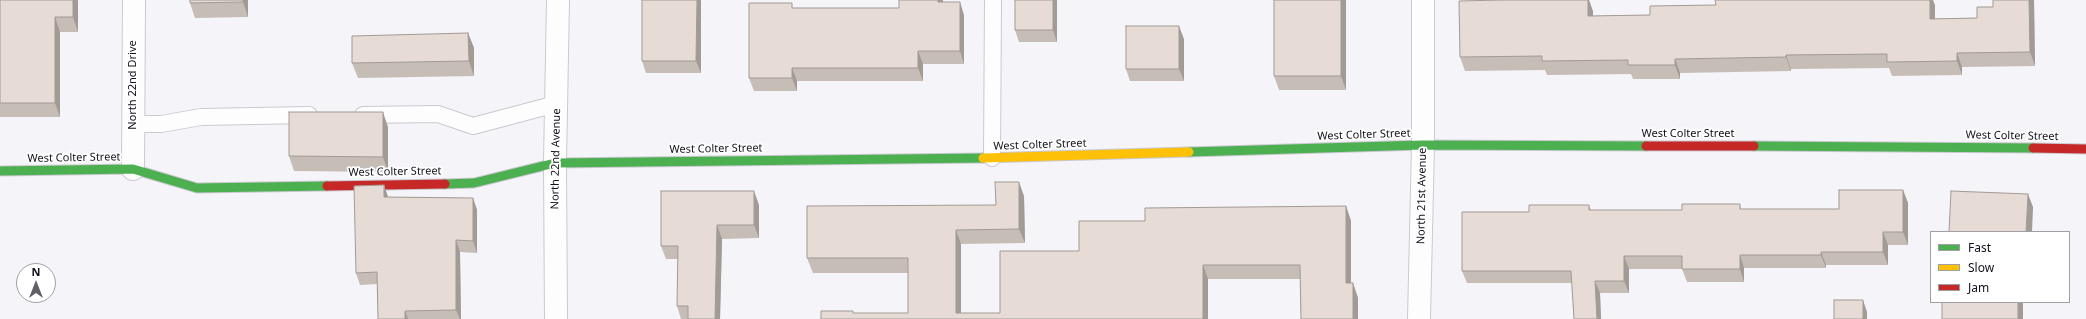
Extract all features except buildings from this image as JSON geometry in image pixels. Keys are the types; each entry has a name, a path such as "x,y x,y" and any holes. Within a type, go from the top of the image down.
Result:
{"street":[{"name":"North 22nd Drive","path":"133,169 134,0"},
{"name":"North 22nd Avenue","path":"556,319 555,163 558,0"},
{"name":"North 21st Avenue","path":"1419,319 1423,145 1423,0"},
{"name":"West Colter Street","path":"0,170 133,169 197,188 474,183 555,163 992,158 1423,145 1812,146 2086,149"}],"lane":[{"path":"992,158 993,0"},
{"path":"351,115 438,114 473,126 556,104"},
{"path":"133,124 161,124 201,116 328,115"}],"traffic: fast":[{"path":"1189,152 1423,145 1646,146"},
{"path":"1754,146 2033,148"},
{"path":"445,184 474,183 555,163 983,158"},
{"path":"0,171 133,169 197,188 327,186"}],"traffic: slow":[{"path":"983,158 1189,152"}],"traffic: jam":[{"path":"1646,146 1754,146"},
{"path":"2033,148 2086,149"},
{"path":"327,186 445,184"}]}
